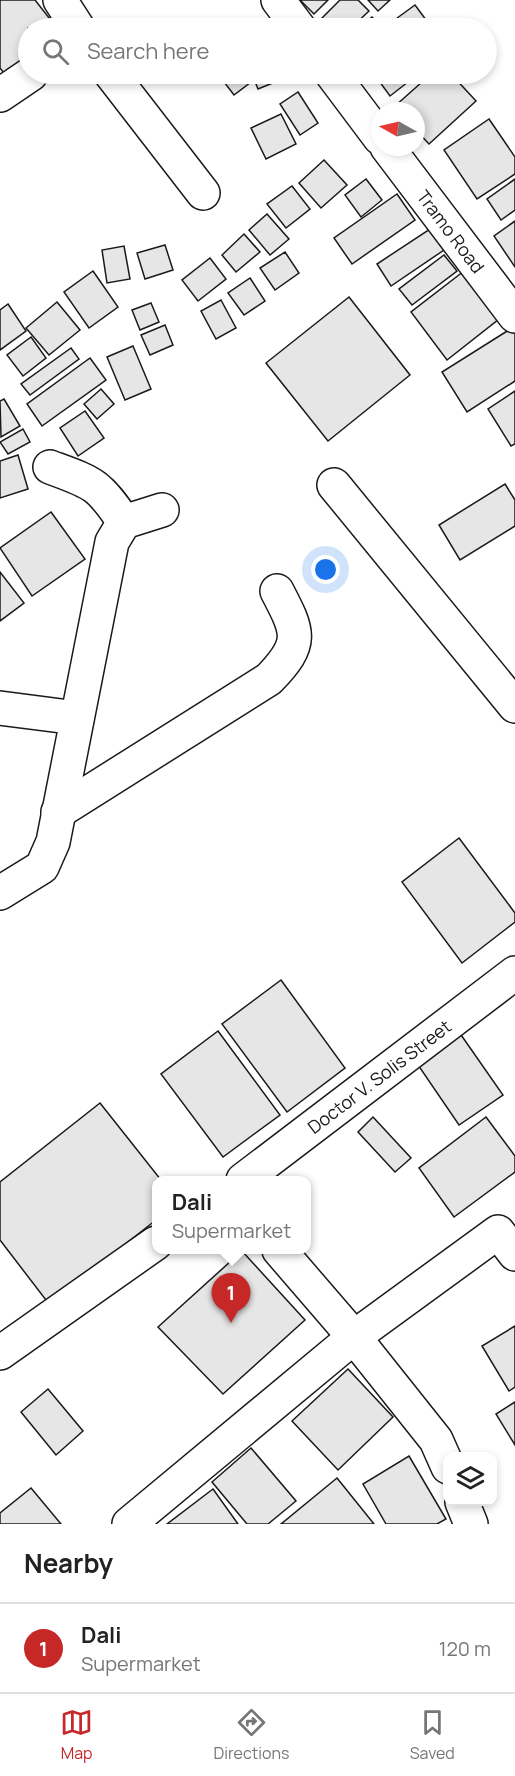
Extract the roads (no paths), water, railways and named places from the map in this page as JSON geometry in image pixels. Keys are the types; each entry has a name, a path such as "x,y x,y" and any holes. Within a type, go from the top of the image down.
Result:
{"street":[{"path":"60,0 72,18"},
{"path":"278,0 292,18"},
{"path":"0,95 18,83"},
{"path":"119,84 203,193"},
{"path":"340,84 371,126"},
{"name":"Tramo Road","path":"394,156 515,316"},
{"path":"50,467 88,481 105,493 124,522"},
{"path":"333,485 515,706"},
{"path":"0,893 42,867 53,842 112,542 124,522 162,510"},
{"path":"58,812 269,679 284,664 293,649 295,625 277,591"},
{"path":"0,708 77,718"},
{"name":"Doctor V. Solis Street","path":"248,1176 515,973"},
{"path":"129,1524 354,1337 498,1232 515,1254"},
{"path":"0,1353 152,1246"},
{"path":"282,1254 354,1337 436,1440 443,1457"},
{"path":"464,1506 471,1524"}],"place":[{"name":"Dali","path":"231,1323"}]}
